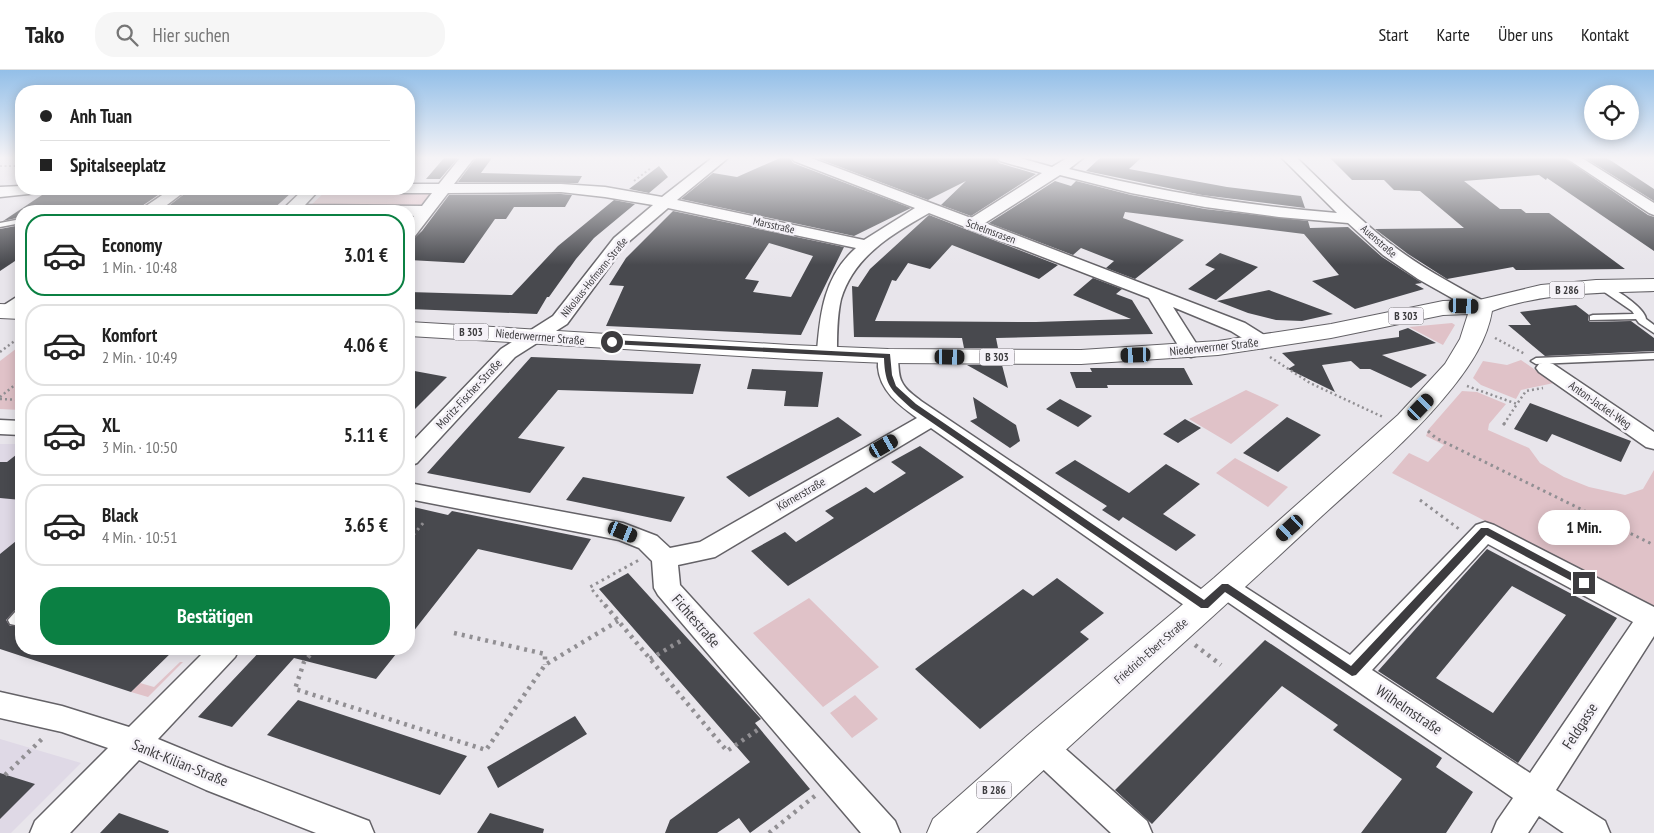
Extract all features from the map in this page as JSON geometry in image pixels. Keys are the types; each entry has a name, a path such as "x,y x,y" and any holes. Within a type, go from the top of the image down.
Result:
{"main road":[{"name":"Niederwerrner Straße","path":"415,329 888,356 1081,357 1263,347 1443,308 1481,307 1498,301 1541,292 1654,285"},
{"name":"Friedrich-Ebert-Straße","path":"947,833 1041,747 1215,596 1387,440 1435,393 1460,359 1476,331 1481,307"}],"street":[{"path":"415,226 440,194"},
{"name":"Marsstraße","path":"614,194 702,208 866,245"},
{"name":"Nikolaus-Hofmann-Straße","path":"534,336 560,320 620,241 677,194"},
{"name":"Schelmsrasen","path":"891,194 971,225 1009,237 1238,327 1263,347"},
{"path":"971,225 1020,194"},
{"path":"1159,194 1276,212 1354,219"},
{"name":"Auenstraße","path":"1327,194 1410,267 1481,307"},
{"path":"1628,194 1654,210"},
{"path":"158,205 172,195"},
{"path":"295,205 306,195"},
{"path":"827,353 833,299 848,266 866,245 884,232 928,208"},
{"path":"415,212 426,212"},
{"path":"1156,294 1190,351"},
{"name":"Moritz-Fischer-Straße","path":"415,452 508,353 534,336"},
{"name":"Wilhelmstraße","path":"888,356 888,375 892,387 914,406 1215,596 1352,672 1593,833"},
{"name":"Anton-Jackel-Weg","path":"1541,364 1654,442"},
{"name":"Körnerstraße","path":"657,550 706,550 932,418"},
{"path":"0,428 15,428"},
{"path":"415,492 623,532 657,550"},
{"path":"1352,672 1472,530 1652,619"},
{"name":"Fichtestraße","path":"657,550 667,588 883,833"},
{"name":"Feldgasse","path":"1509,833 1652,619"},
{"path":"47,833 219,655"},
{"name":"Sankt-Kilian-Straße","path":"0,705 62,719 134,744 217,779 357,833"},
{"path":"1041,747 1135,833"}],"lane":[{"path":"0,225 15,222"},
{"path":"1602,287 1636,309 1642,321 1653,333"},
{"path":"1593,318 1641,316"},
{"path":"1541,364 1654,356"}],"path":[{"path":"1493,338 1510,345 1541,364"},
{"path":"0,352 15,341"},
{"path":"1263,347 1287,370 1386,418"},
{"path":"1464,384 1517,404"},
{"path":"1503,425 1526,391 1570,384"},
{"path":"0,398 15,385"},
{"path":"0,398 15,399"},
{"path":"1436,438 1654,545"},
{"path":"1420,500 1472,530"},
{"path":"415,533 424,522"},
{"path":"657,550 590,587 727,751 779,715"},
{"path":"310,655 304,662 295,689 486,750 545,665 618,621"},
{"path":"650,659 702,628"},
{"path":"454,632 545,654 545,665"},
{"path":"5,775 62,719"},
{"path":"769,833 836,779"}],"shaded area":[{"path":"431,194 419,208 415,208 415,205 311,205 322,195"},
{"path":"1452,323 1455,325 1443,345 1409,327"},
{"path":"15,350 15,410 0,409 0,361"},
{"path":"1521,360 1554,383 1521,390 1516,399 1481,385 1473,378 1483,361 1507,365"},
{"path":"1246,390 1279,405 1231,444 1189,419"},
{"path":"1462,391 1477,392 1506,404 1489,424 1488,430 1529,448 1540,463 1564,477 1589,487 1625,495 1643,489 1654,470 1654,608 1392,473 1409,453 1428,462 1444,445 1426,436 1428,430"},
{"path":"0,444 15,444 15,615 0,627"},
{"path":"1235,458 1288,487 1268,507 1216,473"},
{"path":"809,598 879,667 823,707 753,633"},
{"path":"180,662 183,662 148,697 131,692 140,683 154,687"},
{"path":"855,695 878,719 852,738 830,713"},
{"path":"0,739 81,763 11,833 0,833"}],"building":[{"path":"688,194 873,194 911,208 854,236 681,199"},
{"path":"911,194 941,194 928,200"},
{"path":"953,194 1006,194 971,216 941,205"},
{"path":"1035,194 1126,194 1205,209 1308,221 1310,228 1348,227 1382,257 1422,283 1415,284 1424,289 1355,309 1312,281 1339,275 1304,234 1125,212 1123,218 1184,240 1135,279 1106,268 1114,261 1081,248 1073,255 989,223"},
{"path":"1195,194 1281,194 1301,196 1305,208"},
{"path":"1423,194 1480,194 1500,209 1521,209 1526,213 1549,213 1625,269 1516,270 1513,267 1447,279 1408,254 1375,229 1464,228"},
{"path":"1570,194 1616,194 1654,217 1654,251"},
{"path":"1642,194 1654,194 1654,201"},
{"path":"42,195 158,195 143,205 27,205"},
{"path":"183,195 289,195 278,205 170,205"},
{"path":"449,195 572,195 565,207 514,207 506,219 495,219 464,263 415,260 415,237"},
{"path":"614,200 635,204 594,238 576,259 549,297 547,297 537,314 415,309 415,292 512,295 558,246"},
{"path":"673,211 844,247 801,335 606,326 624,286 609,285 626,258","holes":["769,243 813,256 791,297 753,292 759,281 745,279"]},
{"path":"15,213 15,218 3,221"},
{"path":"929,215 1058,265 1039,279 952,245 930,269 908,263 896,281 892,280 875,321 1036,322 1131,319 1073,295 1093,278 1122,289 1116,294 1132,300 1153,334 996,338 998,348 964,348 962,338 854,337 852,286 858,287 870,269"},
{"path":"15,226 15,261 0,271 0,229"},
{"path":"1220,253 1258,267 1216,300 1188,289 1215,269 1205,265"},
{"path":"1269,290 1333,314 1302,321 1276,320 1248,313 1217,301"},
{"path":"1576,305 1589,315 1588,320 1590,322 1631,321 1654,338 1654,351 1545,356 1508,325 1531,325 1520,312"},
{"path":"1408,328 1436,343 1382,355 1427,375 1411,388 1370,369 1360,369 1351,361 1322,365 1335,392 1288,369 1295,365 1282,353 1399,337 1399,331"},
{"path":"531,357 701,364 693,394 558,390 518,438 565,447 530,493 427,473"},
{"path":"967,365 1002,365 1008,388"},
{"path":"1090,368 1184,368 1193,385 1107,385 1108,388 1076,388 1070,372 1092,372"},
{"path":"752,369 823,372 818,407 784,406 786,391 747,389"},
{"path":"415,371 447,377 415,409"},
{"path":"973,397 1016,425 1020,441 1010,448 970,421 977,418"},
{"path":"1060,399 1092,416 1078,427 1046,409"},
{"path":"1530,403 1631,441 1621,462 1552,434 1547,442 1514,429"},
{"path":"838,417 862,435 749,497 726,477"},
{"path":"1287,417 1321,435 1278,472 1243,453"},
{"path":"1185,419 1201,428 1178,443 1163,434"},
{"path":"920,446 964,477 788,586 751,551 785,532 796,542 834,518 825,511 866,487 874,493 906,473 891,462"},
{"path":"15,456 15,499 0,498 0,462 7,462"},
{"path":"1075,460 1129,493 1166,464 1200,484 1163,514 1196,535 1176,551 1123,517 1119,521 1102,510 1107,506 1055,473"},
{"path":"583,477 685,497 671,522 566,500"},
{"path":"415,507 448,515 452,511 591,539 572,570 478,549 415,629"},
{"path":"15,542 15,610 6,620 10,626 15,626 15,654 0,649 0,554"},
{"path":"1487,549 1617,618 1518,763 1378,671","holes":["1512,586 1566,615 1493,713 1436,678"]},
{"path":"628,573 761,719 755,723 810,789 750,833 739,818 717,833 665,833 670,820 750,762 599,589"},
{"path":"1057,578 1104,613 1080,632 1089,639 980,729 915,669 1023,589 1033,596"},
{"path":"1265,640 1442,758 1436,767 1473,792 1446,833 1361,833 1402,779 1333,730 1338,725 1282,686 1152,824 1115,790"},
{"path":"18,655 169,655 131,692"},
{"path":"256,655 395,655 376,679 294,658 232,727 198,717"},
{"path":"298,700 467,756 440,795 267,735"},
{"path":"575,716 587,734 498,788 487,767"},
{"path":"0,773 35,784 0,819"},
{"path":"119,813 169,831 168,833 100,833"},
{"path":"490,813 544,829 543,833 477,833"}],"route":[{"path":"612,342 738,350 888,356 888,375 892,387 914,406 1204,605 1225,587 1352,672 1484,531 1584,583"}]}
